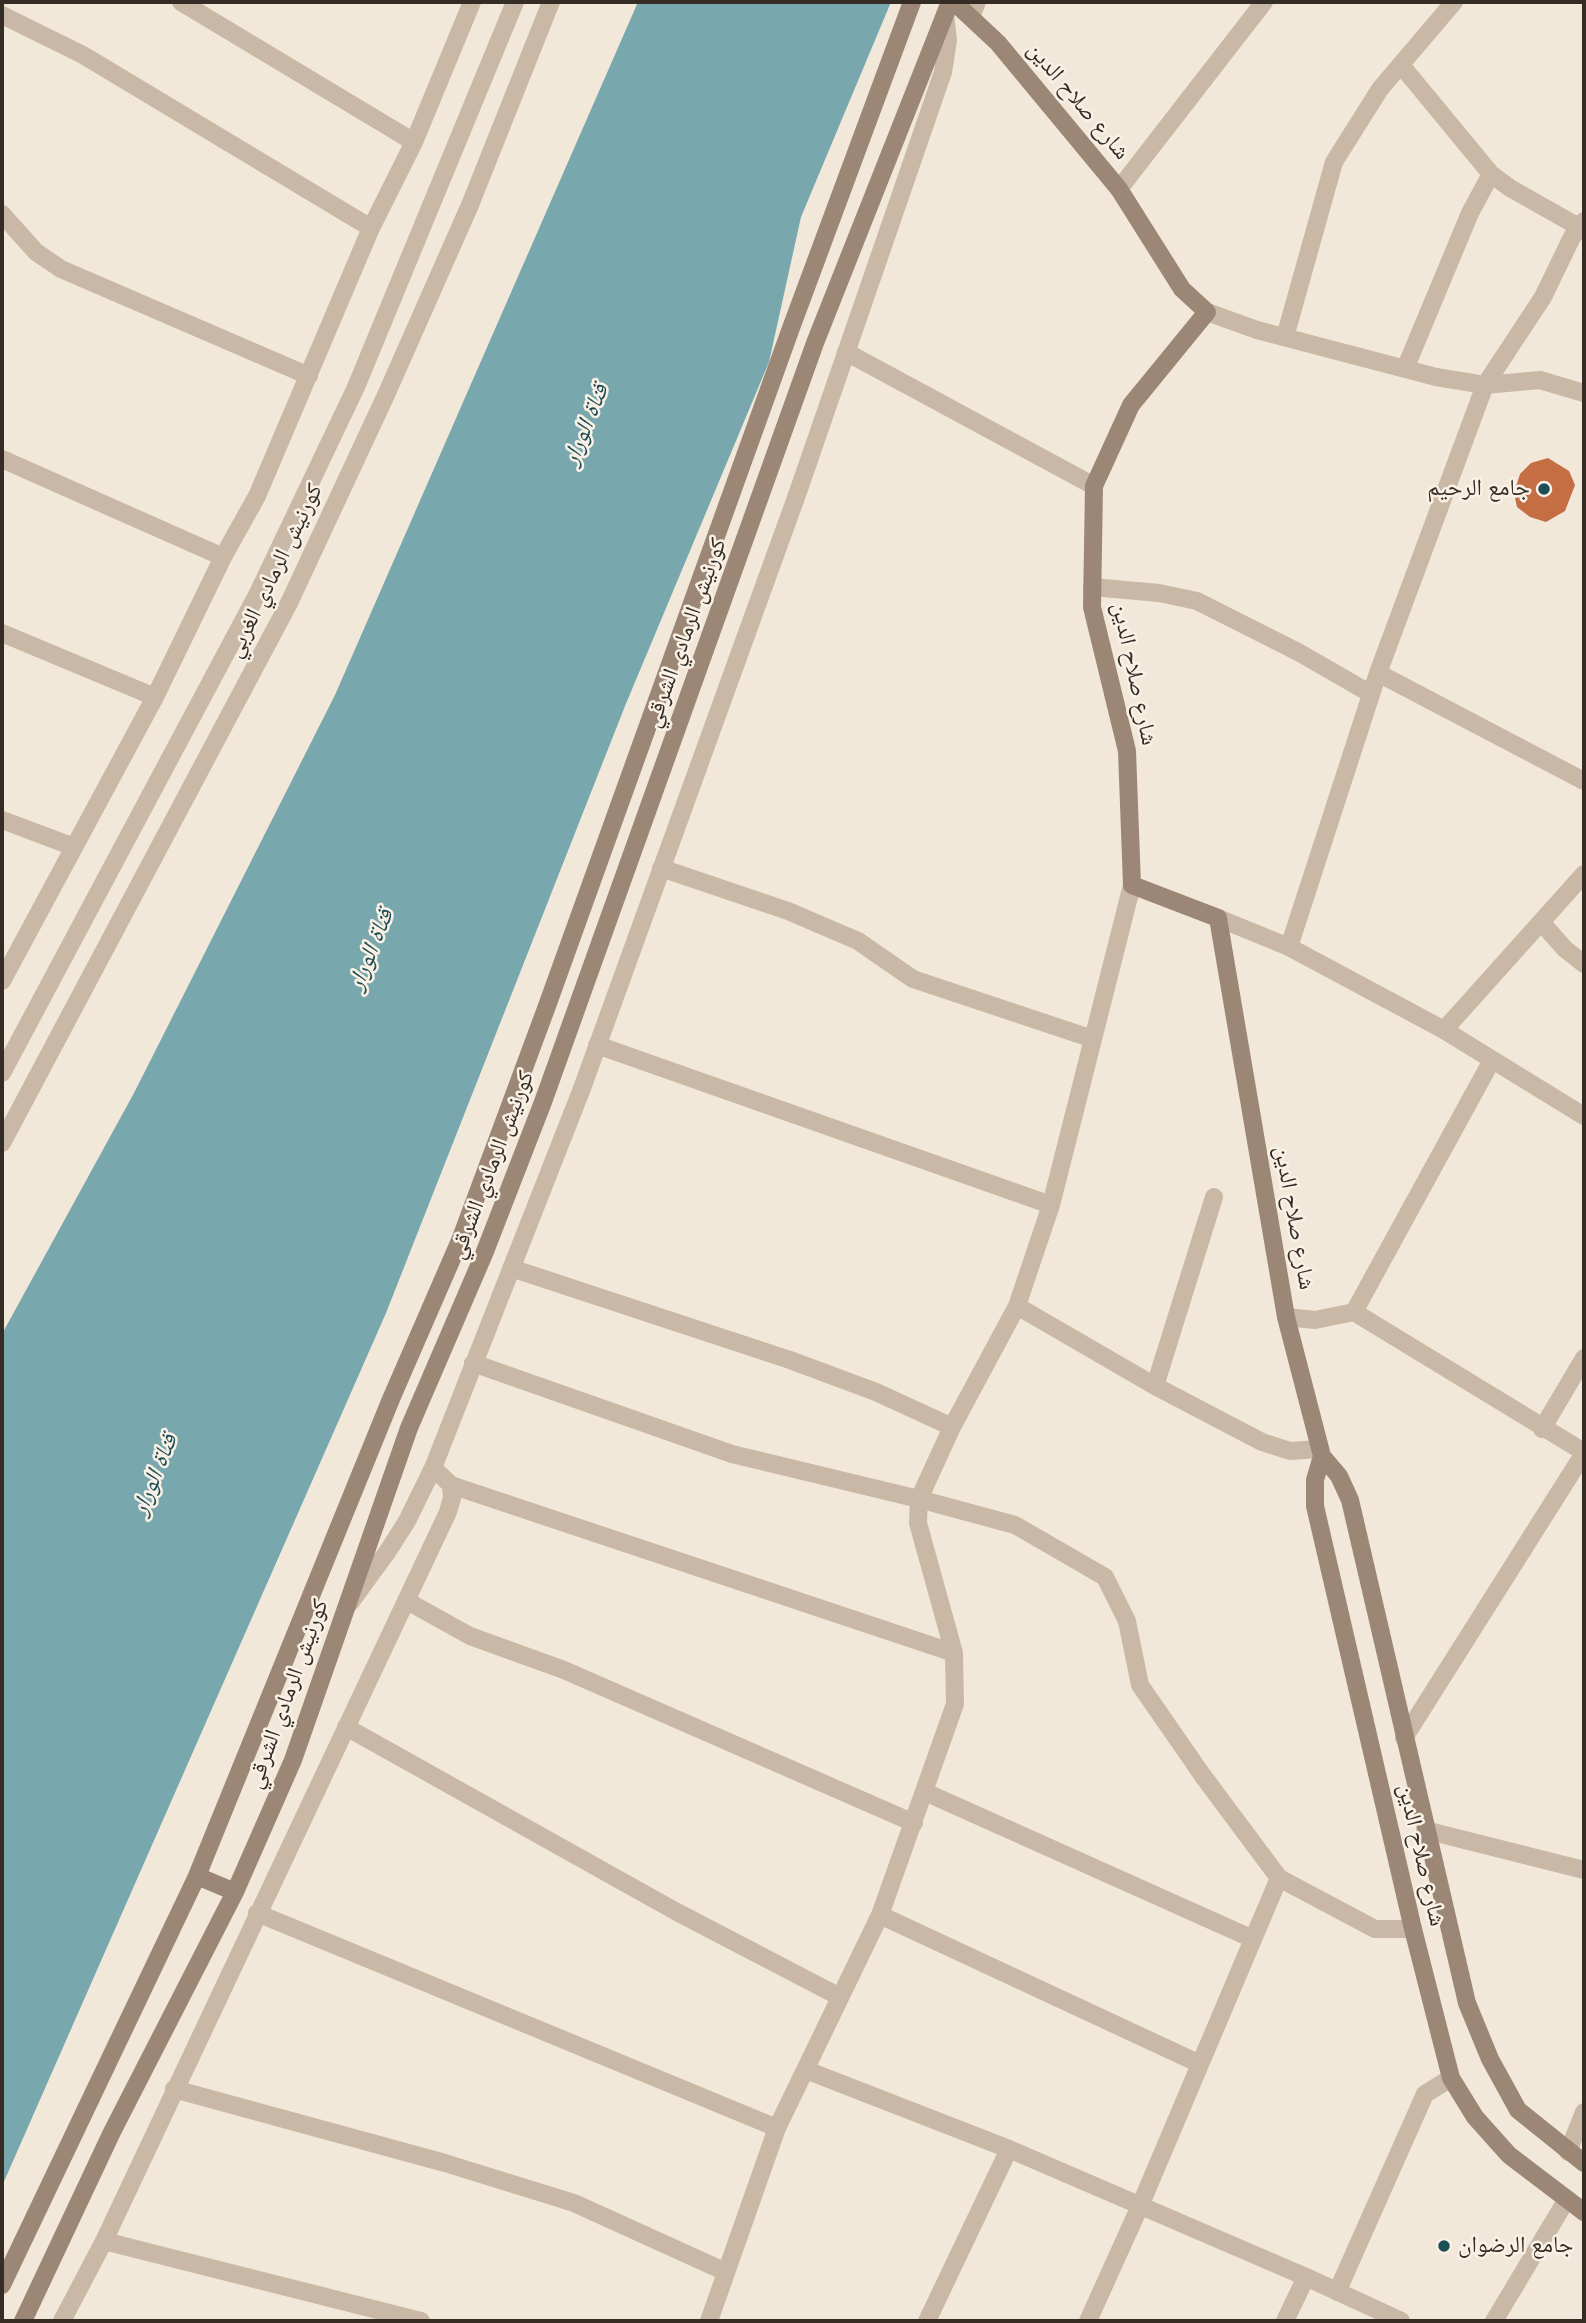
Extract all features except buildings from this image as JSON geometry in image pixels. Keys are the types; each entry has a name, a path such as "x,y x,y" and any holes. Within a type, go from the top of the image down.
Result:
{"main road":[{"name":"كورنيش الرمادي الشرقي","path":"2,2285 197,1876 391,1399 461,1238 912,2"},
{"name":"كورنيش الرمادي الشرقي","path":"23,2321 113,2132 235,1892 293,1760 409,1428 484,1254 543,1102 815,343 950,6"},
{"name":"شارع صلاح الدين","path":"950,6 974,9 998,43 1119,189 1182,289 1207,312 1131,405 1094,486 1092,607 1127,751 1132,885"},
{"path":"1132,885 1218,918"},
{"name":"شارع صلاح الدين","path":"1218,918 1286,1317 1321,1452 1339,1476 1350,1500 1467,2003 1490,2059 1518,2110 1584,2163"},
{"name":"شارع صلاح الدين","path":"1321,1452 1315,1480 1315,1506 1413,1929 1451,2078 1475,2117 1509,2155 1584,2211"},
{"path":"197,1876 235,1892"}],"street":[{"path":"181,2 414,142"},
{"path":"2,981 155,697 223,557 257,496 371,228 414,142 472,2"},
{"name":"كورنيش الرمادي الغربي","path":"2,1073 269,570 356,387 515,2"},
{"name":"كورنيش الرمادي الغربي","path":"2,1143 289,603 447,256 551,2"},
{"path":"1119,189 1264,2"},
{"path":"1285,337 1334,162 1380,89 1454,2"},
{"path":"348,1606 407,1521 433,1468 597,1045 846,352 943,72 950,6"},
{"path":"2,15 83,54 371,228"},
{"path":"1289,947 1378,673 1485,385 1543,297 1580,232 1491,174 1401,65"},
{"path":"1405,369 1470,213 1491,174"},
{"path":"2,214 36,252 61,269 309,376"},
{"path":"1207,312 1257,330 1436,377 1485,385 1540,380 1584,393"},
{"path":"846,352 1094,486"},
{"path":"2,459 223,557"},
{"path":"1092,587 1159,593 1197,601 1300,653 1371,694"},
{"path":"2,633 155,697"},
{"path":"1378,673 1584,782"},
{"path":"2,820 74,848"},
{"path":"662,868 788,911 858,941 913,979 1093,1038"},
{"path":"1444,1030 1584,874"},
{"path":"709,2321 777,2128 880,1915 955,1704 954,1653 918,1523 919,1499 951,1427 1017,1306 1051,1205 1132,885"},
{"path":"1218,918 1289,947 1444,1030 1584,1116"},
{"path":"1541,922 1565,949 1584,964"},
{"path":"19,1040 48,1054"},
{"path":"597,1045 1051,1205"},
{"path":"1354,1312 1492,1060"},
{"path":"1155,1385 1214,1197"},
{"path":"511,1268 790,1360 876,1392 951,1427"},
{"path":"1017,1306 1262,1442 1290,1451 1321,1452"},
{"path":"1286,1317 1315,1321 1354,1312 1584,1453 1404,1738"},
{"path":"1542,1429 1584,1358"},
{"path":"473,1363 732,1454 1015,1525 1105,1577 1127,1621 1140,1685 1279,1878 1375,1929 1413,1929"},
{"path":"433,1468 451,1485 954,1653"},
{"path":"62,2321 104,2241 407,1601 448,1511 452,1498 451,1485"},
{"path":"407,1601 470,1636 564,1670 914,1823"},
{"path":"346,1727 663,1904 840,1997"},
{"path":"925,1792 1253,1939"},
{"path":"1425,1830 1584,1870"},
{"path":"1088,2321 1140,2206 1279,1878"},
{"path":"257,1913 777,2128"},
{"path":"880,1915 1200,2064"},
{"path":"806,2070 1009,2150 1306,2277 1401,2321"},
{"path":"1338,2292 1425,2094 1451,2078"},
{"path":"174,2089 444,2162 574,2203 726,2272"},
{"path":"1568,2152 1584,2112"},
{"path":"927,2321 1009,2150"},
{"path":"1494,2321 1567,2199"},
{"path":"104,2241 421,2321"},
{"path":"1284,2321 1306,2277"}],"water":[{"name":"قناة الورار","path":"638,2 891,2 801,217 769,362 625,706 386,1313 2,2186 2,1334 134,1093 335,695"}],"place":[{"name":"جامع الرحيم","path":"1544,489"},
{"name":"جامع الرضوان","path":"1444,2246"}]}
